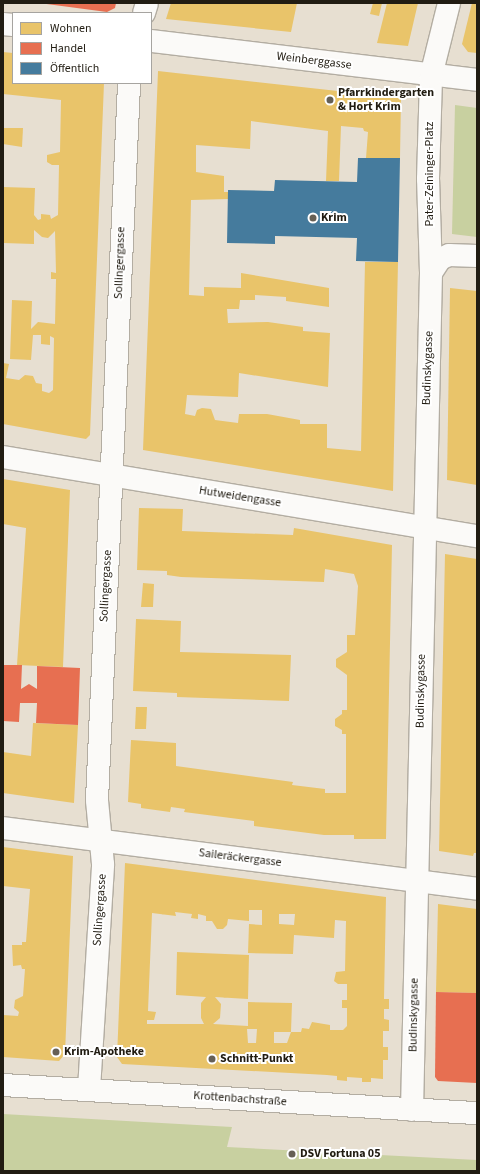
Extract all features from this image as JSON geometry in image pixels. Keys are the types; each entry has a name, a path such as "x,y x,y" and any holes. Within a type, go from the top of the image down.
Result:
{"street":[{"path":"431,76 449,3"},
{"name":"Weinberggasse","path":"152,41 431,76 477,80"},
{"name":"Pater-Zeininger-Platz","path":"431,76 428,180 431,273"},
{"name":"Sollingergasse","path":"89,1090 103,864 97,800 128,84"},
{"path":"431,273 440,260 449,255 477,256"},
{"name":"Budinskygasse","path":"412,1110 424,527 431,273"},
{"name":"Hutweidengasse","path":"3,457 477,536"},
{"name":"Saileräckergasse","path":"3,828 477,889"},
{"name":"Krottenbachstraße","path":"3,1085 477,1113"}],"green space":[{"path":"455,105 477,108 477,237 452,234"},
{"path":"3,1114 232,1127 227,1147 477,1160 477,1171 3,1171"}],"building: Wohnen":[{"path":"171,3 297,3 291,32 166,19"},
{"path":"373,3 382,3 379,16 370,14"},
{"path":"387,3 418,3 408,46 377,43"},
{"path":"472,3 477,3 477,53 468,52 462,44"},
{"path":"3,52 12,53 12,84 104,84 90,435 86,439 3,424 3,363 9,364 6,378 19,380 25,375 33,376 36,383 42,384 42,391 49,393 53,390 54,338 50,336 50,345 41,344 41,335 33,335 31,360 10,359 12,300 32,301 31,329 38,322 55,324 56,279 51,279 51,272 56,273 55,231 48,238 42,237 34,230 34,244 3,243 3,187 35,188 34,215 38,220 41,219 41,214 50,215 51,219 58,215 59,165 52,165 47,162 47,155 60,152 61,100 3,94"},
{"path":"158,71 401,98 400,158 366,158 368,132 364,131 363,128 341,126 339,181 326,181 328,131 251,121 250,149 196,145 196,172 224,176 224,192 228,192 228,199 191,200 189,295 204,296 204,287 241,288 241,273 329,288 329,307 286,301 286,297 255,295 255,300 240,300 239,309 227,309 228,323 268,322 303,327 303,331 330,333 328,387 239,373 238,397 187,395 185,414 195,416 197,410 202,408 211,409 215,420 238,423 239,414 267,414 300,420 300,424 327,424 327,448 361,451 365,262 398,262 393,491 143,450"},
{"path":"3,128 23,128 22,147 3,144"},
{"path":"450,288 477,291 477,485 447,480"},
{"path":"3,479 70,490 63,667 17,665 26,528 3,524"},
{"path":"139,508 183,509 182,531 293,535 294,528 392,545 386,839 354,839 354,835 324,835 254,826 254,821 184,812 185,809 171,807 170,812 141,808 141,804 128,802 131,740 176,743 176,766 293,782 292,785 325,789 325,793 346,793 346,734 342,734 342,730 335,726 335,719 342,714 342,710 347,710 347,675 336,667 336,659 347,652 347,635 355,635 358,586 354,574 325,569 324,582 181,577 167,575 167,571 137,570"},
{"path":"445,554 477,559 477,853 474,853 473,856 439,851"},
{"path":"143,583 154,584 153,607 141,607"},
{"path":"136,619 181,621 180,652 291,655 289,701 177,697 177,693 133,691"},
{"path":"136,707 147,707 146,729 135,729"},
{"path":"33,723 78,725 74,803 3,793 3,752 31,756"},
{"path":"3,847 73,856 65,1054 59,1061 3,1057 3,1015 18,1016 19,1012 14,1008 15,1000 23,996 25,969 22,969 21,965 13,966 12,945 22,945 22,942 26,942 30,889 3,886"},
{"path":"125,863 386,897 384,999 389,999 389,1009 384,1009 384,1019 389,1020 389,1031 383,1031 383,1047 388,1047 388,1060 383,1060 383,1079 371,1078 371,1082 362,1082 362,1078 347,1077 347,1081 337,1080 337,1076 327,1075 122,1064 117,1057","holes":["249,910 262,910 262,925 249,924 248,953 293,954 294,935 334,938 335,920 346,921 345,971 336,972 334,981 338,984 347,984 347,1000 342,1000 342,1008 347,1008 347,1026 343,1030 330,1030 330,1025 312,1022 309,1029 302,1028 301,1032 291,1032 292,1003 248,1002 248,1026 213,1024 220,1018 221,1004 215,997 248,999 249,955 177,952 176,995 206,997 201,1003 201,1018 204,1024 147,1024 147,1020 154,1020 156,1012 148,1011 152,913 176,916 175,912 192,914 191,918 198,919 198,914 206,916 206,921 212,921 217,929 223,929 227,925 228,919 249,921","279,914 295,914 294,925 279,924","247,1029 257,1029 256,1043 248,1043","274,1032 291,1032 287,1043 274,1043"]},
{"path":"438,904 477,909 477,993 436,992"}],"building: Handel":[{"path":"39,3 116,3 115,8 107,12"},
{"path":"3,665 22,665 21,689 29,684 37,689 37,666 80,668 78,725 36,723 37,703 20,703 19,722 3,721"},
{"path":"436,992 477,993 477,1083 438,1081 435,1077"}],"building: Öffentlich":[{"name":"Krim","path":"358,158 400,158 398,262 356,261 357,238 275,236 275,244 227,243 228,190 274,191 275,180 357,182"}],"place":[{"name":"Pfarrkindergarten & Hort Krim","path":"330,100"},
{"name":"Krim","path":"313,218"},
{"name":"Krim-Apotheke","path":"56,1052"},
{"name":"Schnitt-Punkt","path":"212,1059"},
{"name":"DSV Fortuna 05","path":"292,1154"}]}
